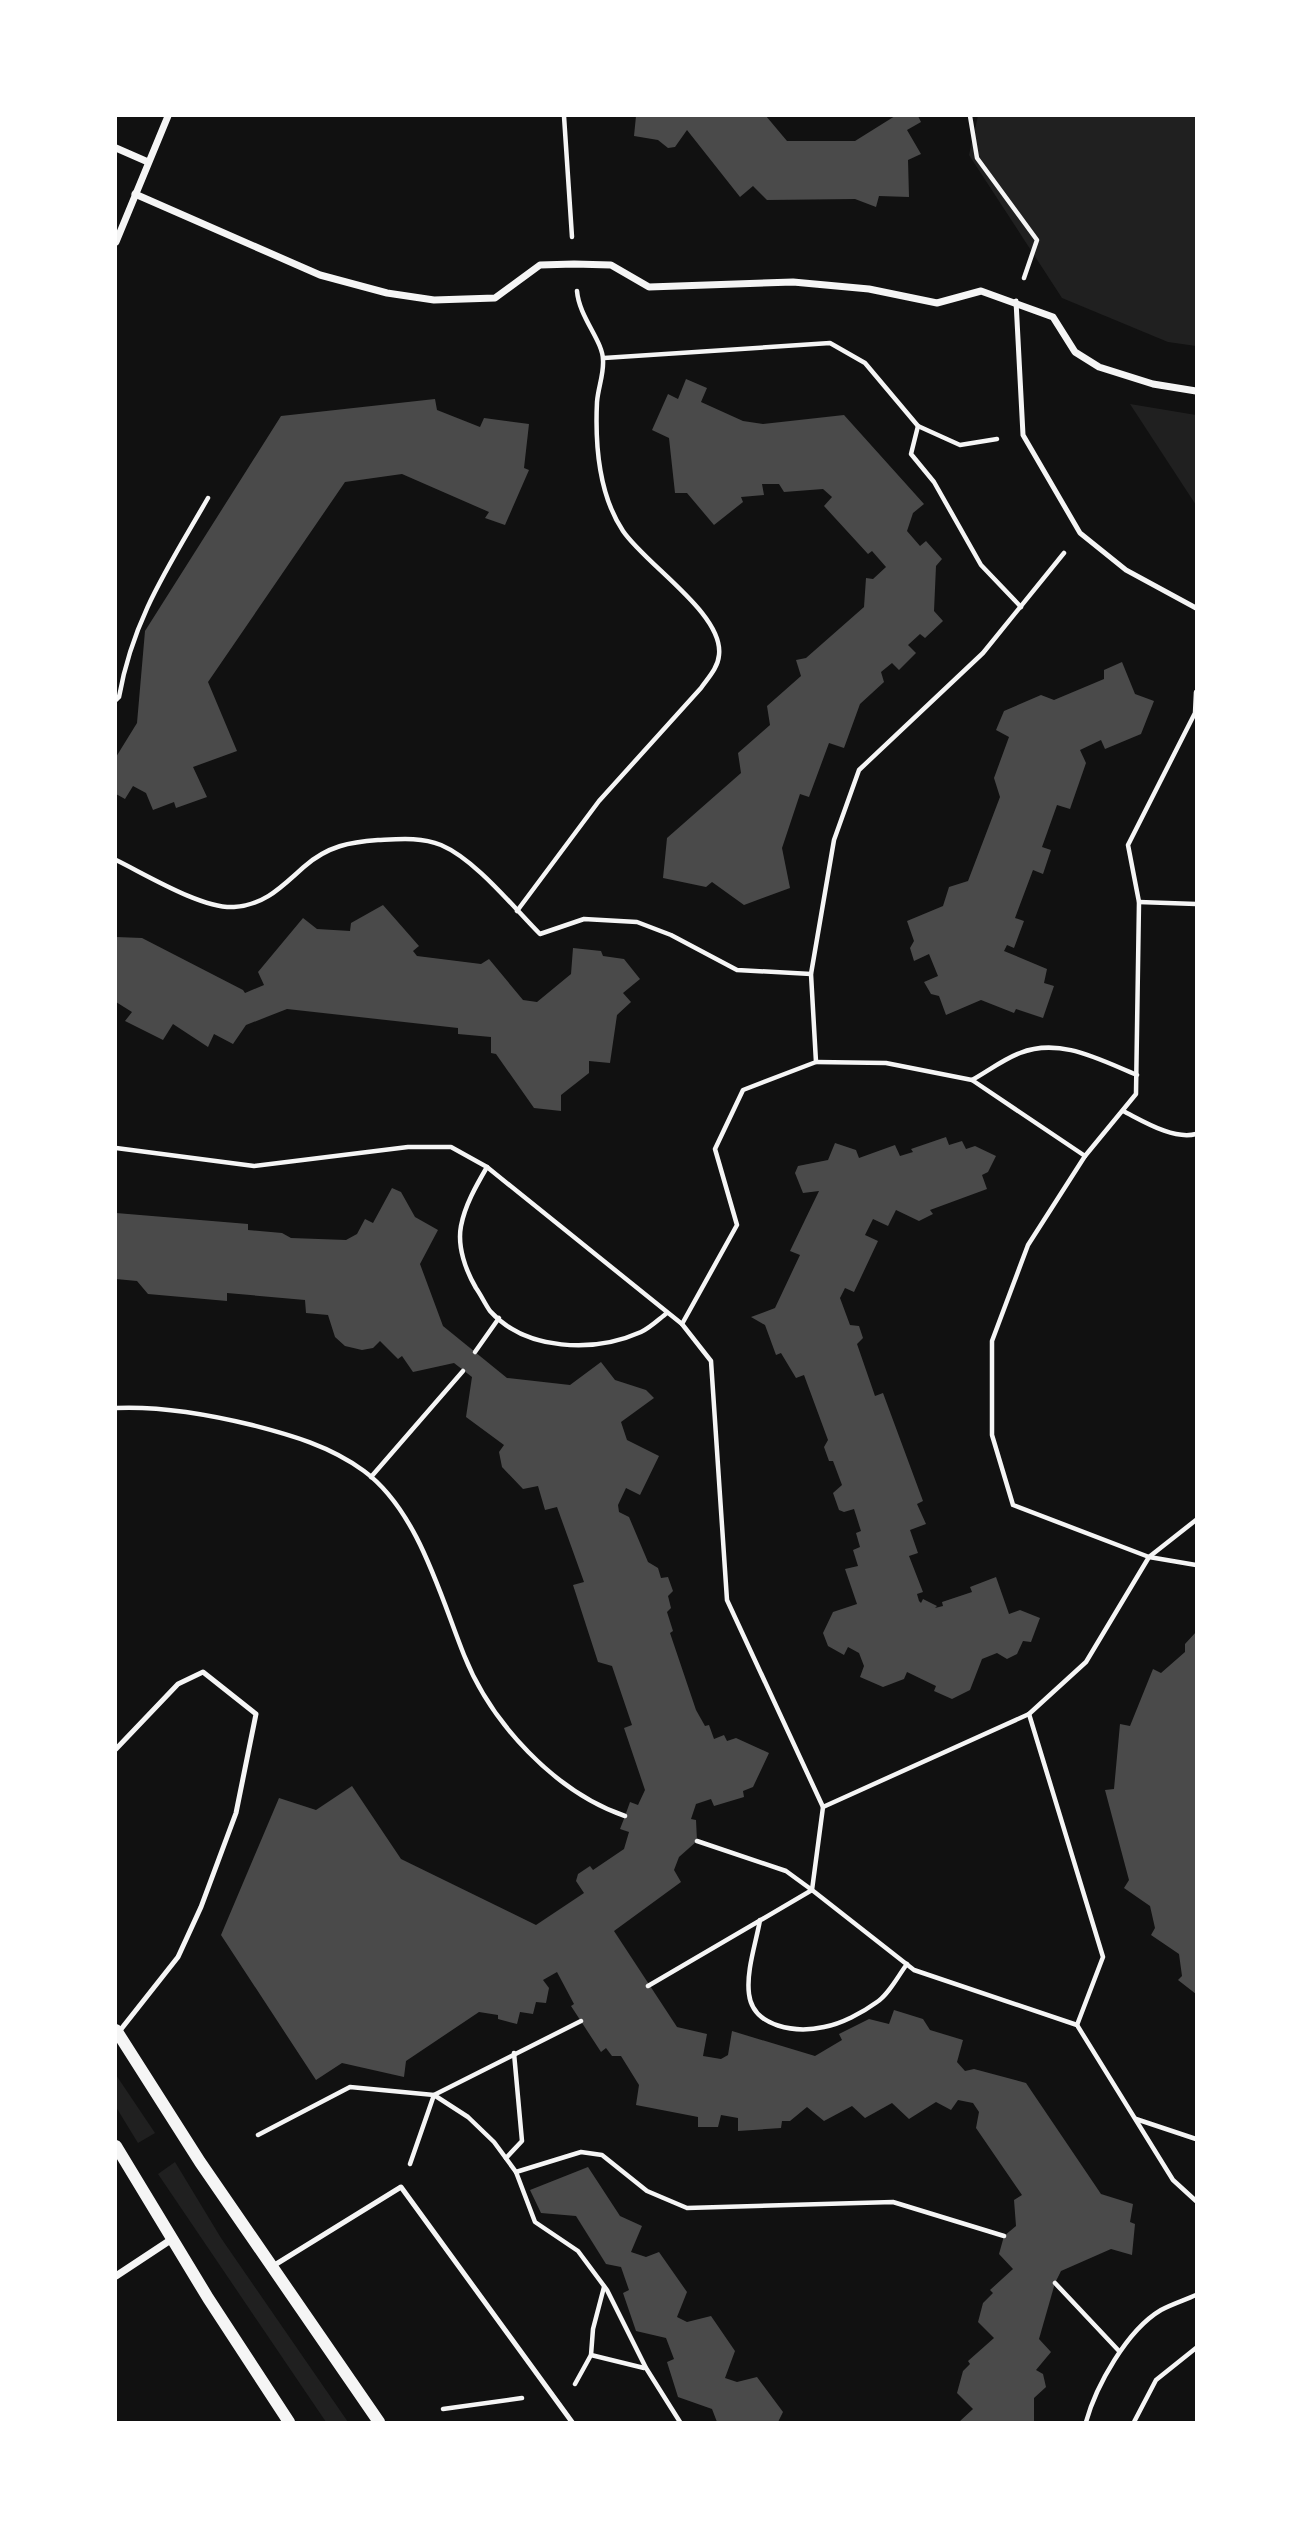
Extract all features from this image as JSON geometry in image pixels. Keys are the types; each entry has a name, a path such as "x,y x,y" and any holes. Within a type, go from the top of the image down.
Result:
{"street":[{"path":"116,242 168,116"},
{"path":"116,148 148,162"},
{"path":"135,194 320,275 387,293 435,300 495,298 540,265 574,264 611,265 649,287 793,282 869,289 937,303 981,292 1016,301 1053,317 1075,352 1099,367 1153,384 1196,391"},
{"path":"117,2032 270,2267 379,2423"},
{"path":"116,2146 289,2423"},
{"path":"116,2276 172,2239"}],"lane":[{"path":"1016,301 1023,435 1080,533 1126,570 1196,608"},
{"path":"116,1749 178,1684 203,1672 256,1714 236,1813 201,1907 178,1957 117,2032"},
{"path":"270,2267 401,2187 572,2423"}],"path":[{"path":"517,911 599,801 701,688 714,671 719,655 717,638 708,619 649,562 623,531 609,501 597,441 597,400 604,358 578,308 564,116"},
{"path":"970,116 977,158 1037,240 1016,301"},
{"path":"604,358 830,342 864,363 918,426 960,445 1023,435"},
{"path":"918,426 911,454 934,482 981,565 1021,607"},
{"path":"116,701 126,658 144,609 208,498"},
{"path":"816,1062 810,974 834,840 859,770 983,653 1080,533"},
{"path":"1196,692 1195,713 1128,845 1139,902 1136,1094 1086,1156 1028,1245 992,1341 992,1435 1013,1505 1149,1556 1196,1565"},
{"path":"116,860 205,901 232,907 267,899 291,881 306,865 347,842 414,839 441,845 464,859 540,934 584,919 637,922 671,935 737,970 810,974"},
{"path":"1139,902 1196,904"},
{"path":"972,1080 1019,1053 1043,1047 1065,1047 1137,1075"},
{"path":"682,1324 737,1225 715,1149 743,1090 816,1062 886,1063 972,1080 1086,1156"},
{"path":"1123,1111 1156,1128 1190,1136 1196,1134"},
{"path":"116,1148 254,1166 408,1147 451,1147 487,1167 682,1324 711,1361 727,1600 823,1807 812,1889"},
{"path":"487,1167 471,1195 461,1228 463,1259 490,1310 510,1328 541,1341 572,1345 604,1343 642,1332 667,1313"},
{"path":"475,1352 499,1318"},
{"path":"371,1477 463,1371"},
{"path":"116,1408 142,1407 210,1415 284,1433 331,1450 371,1477 418,1541 465,1658 496,1711 524,1745 578,1794 625,1816"},
{"path":"823,1807 1029,1714 1086,1662 1149,1556 1196,1520"},
{"path":"1029,1714 1103,1957 1077,2025"},
{"path":"697,1841 786,1871 914,1970 1077,2025 1173,2180 1196,2201"},
{"path":"648,1986 812,1889"},
{"path":"761,1919 748,1996 756,2012 769,2023 789,2029 824,2028 852,2017 880,2001 907,1964"},
{"path":"401,2187 435,2095 581,2021"},
{"path":"506,2158 522,2141 514,2053"},
{"path":"258,2135 350,2087 435,2095 468,2117 516,2172 535,2222 578,2251 607,2290 646,2368 680,2423"},
{"path":"1135,2119 1196,2139"},
{"path":"516,2172 581,2152 602,2155 647,2191 687,2208 892,2202 1004,2236"},
{"path":"1055,2283 1119,2351"},
{"path":"1086,2423 1091,2405 1119,2351 1159,2311 1196,2295"},
{"path":"1134,2423 1156,2380 1196,2348"},
{"path":"591,2355 646,2368"}],"shaded area":[{"path":"978,116 1196,116 1196,346 1168,342 1062,298 969,155"},
{"path":"1130,404 1196,415 1196,505"},
{"path":"116,2075 155,2133 138,2143 116,2107"},
{"path":"175,2162 221,2238 348,2422 326,2422 158,2174"}],"building":[{"path":"636,116 766,116 787,141 855,141 895,116 918,116 921,122 907,130 921,154 908,160 909,197 879,196 876,207 855,199 767,200 753,186 740,197 687,130 675,147 668,148 658,140 634,136"},
{"path":"686,379 707,388 701,402 743,421 763,424 844,415 924,504 913,513 907,531 920,546 926,541 942,559 936,566 934,611 943,621 925,638 920,634 908,645 916,653 899,670 892,663 881,672 884,682 860,704 844,748 829,743 809,797 800,794 782,848 790,888 744,905 712,882 706,887 663,878 667,838 741,773 738,753 770,725 767,706 801,676 796,660 806,658 864,607 866,578 873,579 886,567 872,551 868,554 824,506 832,497 823,489 784,492 779,484 762,484 764,495 741,497 743,502 714,525 687,493 675,493 669,438 652,430 668,394 678,399"},
{"path":"435,399 437,410 480,427 484,418 529,424 524,468 529,470 505,525 485,518 489,512 402,474 345,482 208,682 237,751 193,767 207,797 176,808 174,802 153,810 146,793 133,786 125,799 116,794 116,757 137,723 145,631 281,416"},
{"path":"1122,662 1135,694 1154,701 1141,734 1105,749 1101,740 1080,750 1086,763 1070,809 1057,805 1042,847 1051,850 1043,874 1033,870 1015,918 1024,921 1014,948 1007,945 1004,951 1047,969 1044,983 1054,986 1043,1018 1016,1009 1014,1013 981,1000 946,1015 939,996 931,994 924,982 938,976 929,954 914,961 910,948 914,941 907,921 943,906 949,887 968,881 1000,797 994,778 1009,737 996,730 1004,711 1041,695 1054,700 1104,679 1104,670"},
{"path":"383,905 419,946 413,951 417,956 481,964 489,959 523,1000 537,1002 571,974 573,948 601,951 603,956 624,959 640,979 623,993 631,1002 617,1015 610,1063 589,1061 589,1073 561,1095 561,1111 534,1108 496,1054 491,1053 491,1037 458,1034 458,1028 287,1009 246,1025 233,1044 214,1034 208,1047 173,1024 163,1040 125,1021 132,1012 116,1002 116,937 142,938 245,993 264,985 258,972 303,918 317,929 350,931 351,923"},
{"path":"946,1137 949,1145 962,1141 966,1149 975,1146 996,1156 988,1172 982,1175 987,1189 930,1210 933,1214 919,1221 896,1210 888,1226 873,1219 865,1235 878,1241 854,1292 845,1288 840,1298 850,1325 859,1326 863,1338 857,1344 875,1396 883,1393 923,1501 917,1504 926,1524 910,1530 918,1553 909,1556 923,1592 917,1594 919,1601 921,1603 923,1599 937,1606 935,1608 943,1606 942,1602 972,1592 970,1587 996,1577 1009,1614 1020,1610 1040,1618 1031,1642 1023,1641 1017,1654 1007,1659 997,1653 982,1659 970,1690 952,1699 934,1691 936,1686 907,1672 904,1679 883,1687 860,1677 864,1666 859,1653 848,1647 844,1655 828,1646 823,1633 833,1612 857,1604 845,1569 858,1566 853,1550 860,1547 856,1533 861,1531 854,1509 844,1512 839,1510 833,1493 842,1485 833,1461 829,1461 824,1447 828,1440 804,1375 796,1378 781,1353 776,1355 765,1325 751,1317 775,1308 800,1255 790,1251 819,1191 803,1193 795,1173 798,1166 828,1160 835,1143 856,1150 859,1158 895,1145 900,1156 913,1152 911,1149"},
{"path":"392,1188 401,1192 415,1217 438,1230 420,1264 443,1326 507,1378 570,1385 601,1362 615,1380 646,1390 654,1398 621,1422 627,1440 659,1456 640,1495 626,1488 618,1505 619,1512 629,1517 648,1562 658,1568 661,1578 668,1577 673,1591 668,1596 671,1608 667,1612 673,1631 670,1633 696,1710 705,1726 709,1725 714,1739 724,1735 727,1741 736,1738 769,1753 753,1787 743,1791 744,1797 714,1806 711,1799 696,1804 691,1819 696,1820 697,1841 679,1857 674,1870 681,1882 614,1931 677,2027 707,2034 703,2056 721,2059 728,2055 732,2031 815,2056 842,2040 839,2034 869,2019 889,2024 894,2010 923,2019 930,2030 963,2040 957,2062 965,2071 974,2069 1026,2083 1101,2194 1133,2204 1130,2222 1135,2224 1132,2255 1111,2249 1061,2271 1055,2283 1039,2339 1051,2352 1036,2370 1043,2374 1046,2387 1034,2398 1034,2422 959,2422 973,2409 957,2393 963,2371 970,2364 968,2361 994,2338 978,2322 983,2303 993,2293 990,2290 1013,2269 999,2254 1004,2236 1016,2226 1014,2200 1022,2195 976,2128 979,2112 973,2103 958,2100 951,2110 936,2102 909,2119 892,2103 865,2118 852,2106 824,2121 807,2107 790,2121 782,2121 781,2128 738,2131 738,2118 721,2115 718,2127 698,2127 698,2117 636,2105 639,2085 621,2056 612,2056 606,2048 601,2052 571,2006 574,2004 557,1972 543,1980 549,1988 546,2003 536,2002 533,2014 520,2012 517,2024 498,2019 498,2015 479,2012 406,2061 404,2077 342,2063 316,2080 221,1935 279,1798 316,1810 352,1786 401,1859 536,1925 584,1893 576,1881 578,1874 590,1866 593,1870 624,1849 629,1832 620,1829 630,1802 638,1805 645,1790 624,1728 632,1725 612,1666 598,1662 573,1585 584,1582 557,1507 545,1510 538,1486 523,1489 502,1467 499,1452 504,1445 466,1417 472,1377 454,1363 413,1372 402,1356 398,1359 380,1341 373,1348 362,1350 345,1346 335,1337 328,1315 306,1313 305,1300 227,1293 227,1301 148,1294 137,1281 116,1279 116,1213 248,1224 248,1230 282,1233 291,1238 346,1240 357,1234 365,1219 373,1223"},
{"path":"1196,1632 1196,1994 1178,1980 1182,1976 1179,1954 1151,1935 1155,1928 1150,1906 1124,1888 1129,1880 1105,1790 1114,1789 1120,1724 1130,1726 1153,1669 1161,1673 1185,1652 1185,1644"},
{"path":"588,2167 620,2216 642,2226 631,2252 646,2257 659,2252 687,2292 677,2317 687,2322 711,2316 735,2351 725,2378 737,2382 757,2377 783,2412 778,2422 717,2422 712,2409 678,2397 667,2362 674,2359 666,2338 636,2331 623,2293 629,2290 621,2267 606,2264 576,2216 541,2213 530,2190"}]}
